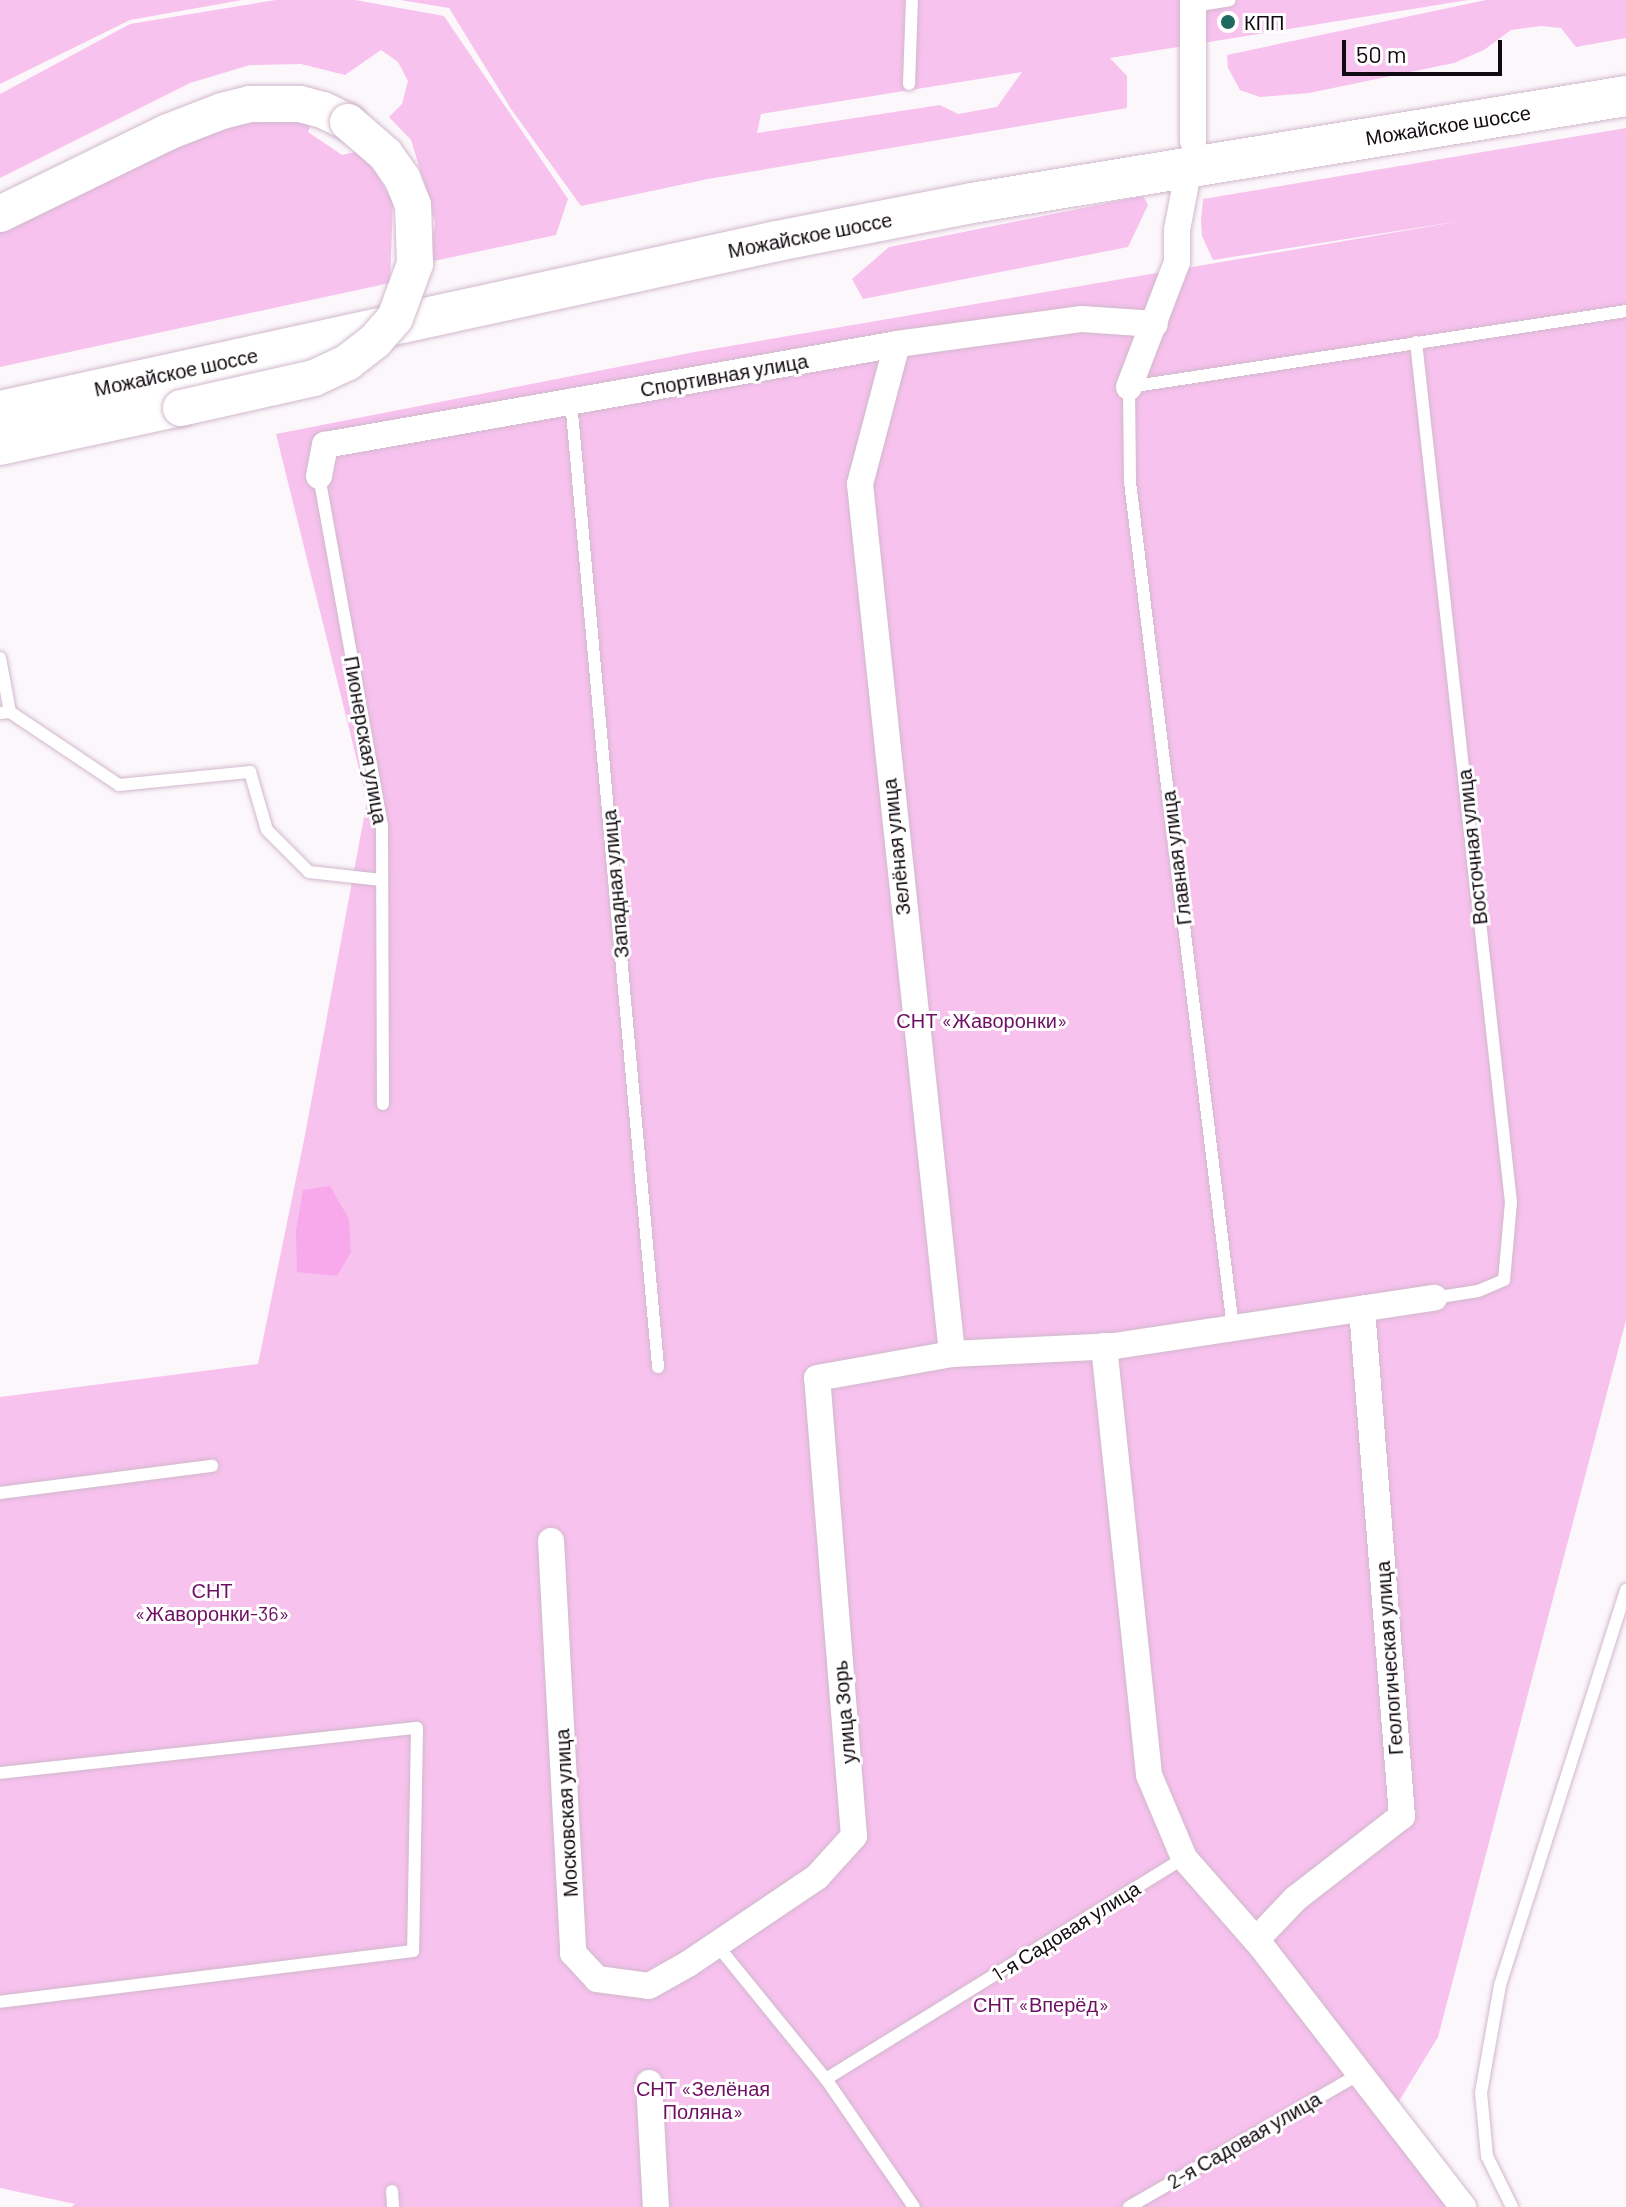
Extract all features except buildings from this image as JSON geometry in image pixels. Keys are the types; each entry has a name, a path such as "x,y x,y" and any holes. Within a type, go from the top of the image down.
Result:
{"main road":[{"name":"Можайское шоссе","path":"0,411 1191,154 1626,73"},
{"name":"Можайское шоссе","path":"0,387 770,218 977,177 1191,154 1626,96"},
{"path":"0,214 168,132 222,111 250,104 300,104 348,122 385,154 402,178 413,205 415,264 395,318 375,341 348,362 314,378 0,447"}],"street":[{"path":"1129,387 1177,262 1177,230 1191,154 1195,44 1193,3"},
{"name":"Спортивная улица","path":"319,476 325,445 897,344 1082,319 1155,324"},
{"name":"Зелёная улица","path":"897,344 860,484 952,1354"},
{"path":"952,1354 1104,1346 1434,1298"},
{"name":"Геологическая улица","path":"1256,1940 1295,1899 1402,1816 1362,1309"},
{"path":"1104,1346 1149,1775 1184,1858 1256,1940 1463,2207"},
{"name":"улица Зорь","path":"688,1964 817,1877 854,1836 817,1378 952,1354"},
{"name":"Московская улица","path":"551,1541 573,1953 597,1979 649,1986 688,1964"},
{"path":"649,2083 656,2207"}],"lane":[{"path":"909,84 912,0"},
{"path":"1193,3 1230,0"},
{"path":"1129,387 1626,311"},
{"name":"Восточная улица","path":"1416,342 1511,1202 1504,1280 1478,1291 1434,1298"},
{"name":"Главная улица","path":"1129,387 1130,482 1233,1328"},
{"name":"Западная улица","path":"571,401 658,1367"},
{"name":"Пионерская улица","path":"319,476 382,825 383,1104"},
{"path":"0,658 5,713 119,785 250,772 267,830 309,872 382,880"},
{"path":"0,1493 212,1466"},
{"path":"1512,2207 1487,2156 1481,2093 1500,1985 1626,1590"},
{"path":"0,1773 417,1728 413,1951 0,2002"},
{"name":"1-я Садовая улица","path":"826,2079 1184,1858"},
{"path":"717,1945 826,2079 914,2207"},
{"name":"2-я Садовая улица","path":"1129,2207 1359,2074"},
{"path":"392,2191 393,2207"}],"green space":[{"path":"0,0 242,0 130,20 0,84"},
{"path":"276,0 355,0 444,16 568,199 556,235 429,262 435,223 425,186 411,140 389,117 402,104 408,81 398,62 381,50 345,75 301,64 250,65 190,83 0,178 0,94 130,24"},
{"path":"400,0 1468,0 1110,58 1127,76 1127,108 708,179 581,206 511,109 449,8","holes":["1022,72 997,107 958,114 940,105 757,133 761,114"]},
{"path":"1486,0 1626,0 1626,38 1576,47 1561,28 1541,26 1511,30 1484,50 1454,63 1309,93 1260,97 1240,90 1228,68 1227,55"},
{"path":"313,120 308,132 342,155 364,150 393,203 390,283 0,367 0,229 179,142 245,123"},
{"name":"СНТ «Жаворонки»","path":"1626,128 1626,1320 1438,2037 1396,2106 1475,2207 71,2207 75,2204 0,2188 0,1397 258,1364 305,1135 367,801 276,434 695,352 1467,220 1213,260 1202,236 1201,221 1203,199"},
{"path":"1143,196 1148,205 1128,247 863,299 852,279 889,247"}],"shaded area":[{"path":"330,1186 349,1219 351,1252 337,1276 297,1272 296,1231 303,1190"}],"place":[{"name":"КПП","path":"1228,22"}],"park label":[{"name":"СНТ «Жаворонки-36»","path":"212,1602"},
{"name":"СНТ «Вперёд»","path":"1041,2004"},
{"name":"СНТ «Зелёная Поляна»","path":"703,2100"}]}
